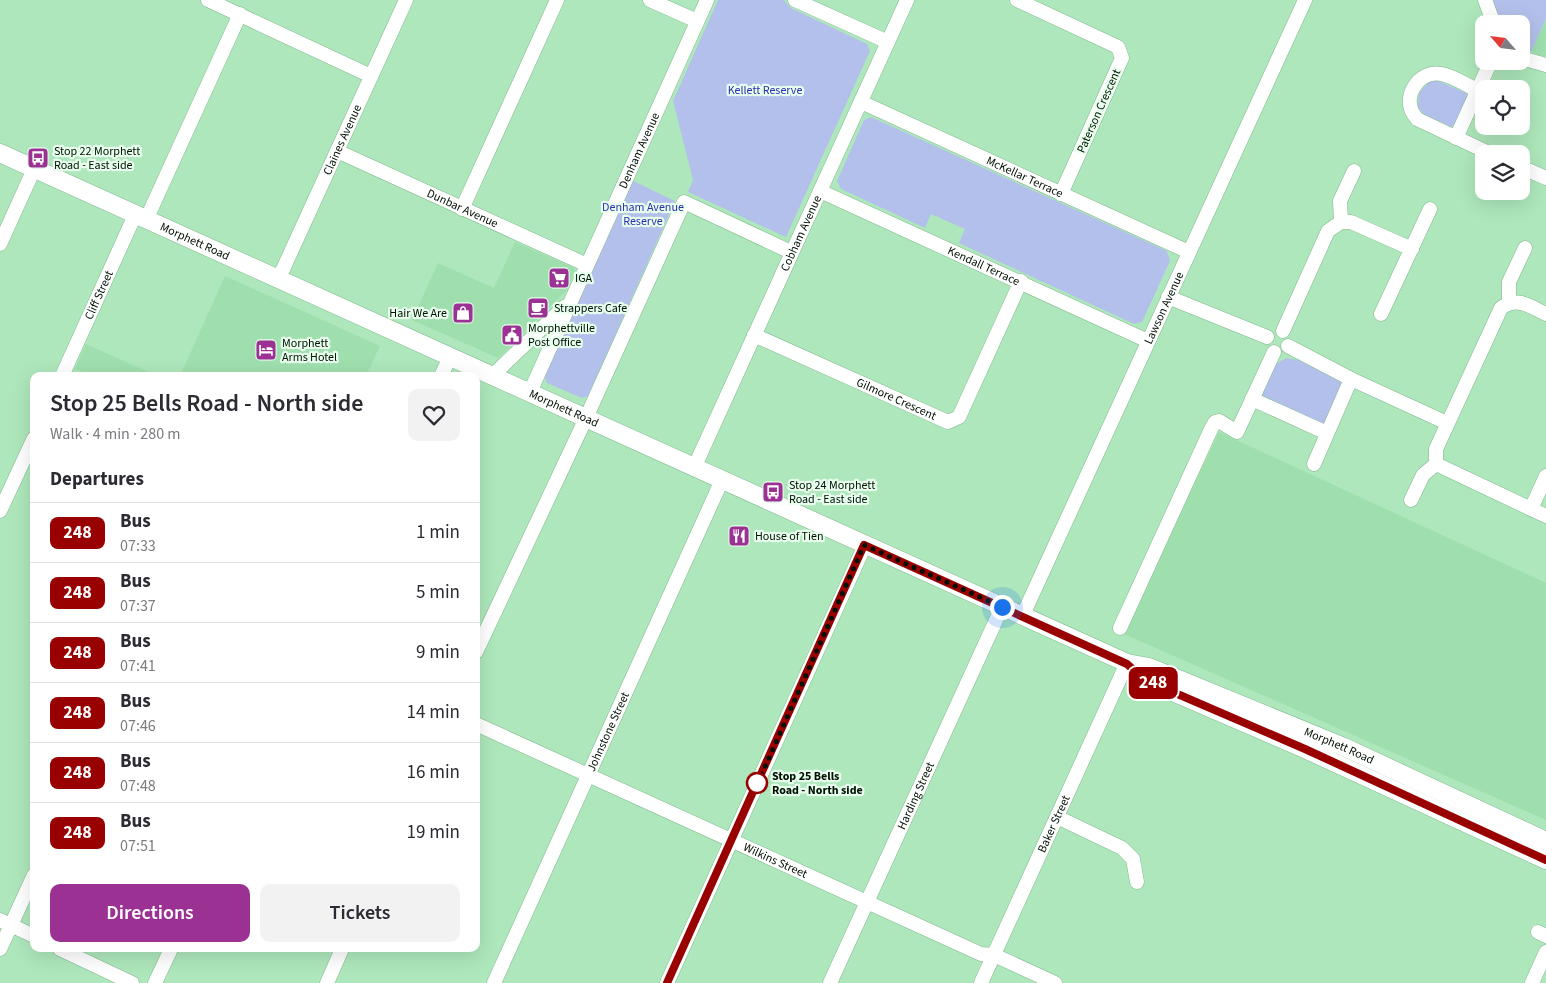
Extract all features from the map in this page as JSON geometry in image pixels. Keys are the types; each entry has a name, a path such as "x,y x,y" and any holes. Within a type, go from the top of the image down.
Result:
{"main road":[{"name":"Morphett Road","path":"0,153 1127,664 1149,667 1281,720 1546,841"},
{"name":"Morphett Road","path":"1127,664 1145,680 1305,749 1546,860"}],"street":[{"path":"208,0 239,9 371,76"},
{"name":"Claines Avenue","path":"279,278 406,0"},
{"path":"462,209 557,0"},
{"path":"650,0 697,21"},
{"name":"Denham Avenue","path":"530,392 707,0"},
{"path":"795,0 888,42"},
{"name":"Cobham Avenue","path":"694,468 907,0"},
{"name":"Paterson Crescent","path":"1017,0 1118,47 1122,58 1061,194"},
{"name":"Lawson Avenue","path":"1022,617 1305,0"},
{"path":"1486,0 1491,15"},
{"name":"Cliff Street","path":"64,372 239,9"},
{"path":"1530,61 1546,65"},
{"path":"1475,89 1442,74 1433,74 1421,78 1412,89 1411,110 1417,119 1475,147"},
{"path":"1456,138 1475,95"},
{"name":"McKellar Terrace","path":"860,102 1189,252"},
{"name":"Dunbar Avenue","path":"337,152 586,265"},
{"path":"0,244 34,169"},
{"path":"1341,222 1340,201 1354,171"},
{"path":"1530,171 1546,178"},
{"name":"Kendall Terrace","path":"820,191 1148,341"},
{"path":"480,643 586,418 684,202 791,252"},
{"path":"1381,314 1430,209"},
{"path":"1283,331 1328,231 1341,222 1351,222 1412,249"},
{"path":"1510,302 1509,282 1525,248"},
{"name":"Gilmore Crescent","path":"754,335 948,422 959,417 1020,281"},
{"path":"1168,296 1267,337"},
{"name":"Denham Avenue","path":"492,376 570,302"},
{"path":"1436,464 1436,449 1501,308 1510,302 1520,302 1546,314"},
{"path":"1275,330 1283,331 1288,338 1288,346 1282,352 1274,352 1267,344 1267,337 1275,330"},
{"path":"1288,346 1351,379 1447,423"},
{"path":"1120,628 1212,427 1215,422 1219,421 1237,432 1274,352"},
{"path":"443,372 450,357"},
{"path":"1314,464 1351,379"},
{"path":"1252,399 1327,433"},
{"path":"0,511 30,447"},
{"path":"1411,500 1422,475 1436,464"},
{"path":"1436,464 1546,516"},
{"path":"1531,509 1546,476"},
{"name":"Johnstone Street","path":"494,983 722,480"},
{"path":"667,983 864,545"},
{"name":"Harding Street","path":"830,983 1002,607"},
{"name":"Baker Street","path":"981,983 1127,664"},
{"name":"Wilkins Street","path":"480,726 981,954 994,955 1055,983"},
{"path":"1057,817 1122,848 1132,859 1137,882"},
{"path":"0,949 5,922 30,881"},
{"path":"5,922 30,934"},
{"path":"66,952 132,983"},
{"path":"155,983 170,952"},
{"path":"327,983 341,952"},
{"path":"1532,983 1546,952"}],"shaded area":[{"path":"1546,19 1546,57 1531,52"},
{"path":"515,242 574,268 575,271 567,290 498,358 412,320 438,263 494,288"},
{"path":"225,276 380,346 368,372 182,372"},
{"path":"86,344 148,372 82,372 75,369"},
{"path":"1219,432 1546,583 1546,820 1124,634"}],"green space":[{"name":"Kellett Reserve","path":"718,0 784,0 791,8 867,44 870,51 786,237 688,192 693,180 673,101"},
{"path":"1492,0 1546,0 1546,19 1531,52 1530,15 1498,15"},
{"path":"1436,80 1466,93 1469,101 1458,124 1449,128 1425,116 1418,107 1419,93 1429,82"},
{"path":"871,117 1167,251 1170,261 1142,322 1134,324 959,243 965,229 931,214 925,228 841,189 837,181 864,120"},
{"name":"Denham Avenue Reserve","path":"631,180 675,201 588,396 582,398 547,383 544,376"},
{"path":"1286,358 1298,360 1345,382 1325,428 1260,398 1275,365"}],"bus line":[{"name":"248","path":"667,983 864,545 1127,664 1145,680 1305,749 1546,860"}],"place":[{"name":"Stop 22 Morphett Road - East side","path":"38,158"},
{"name":"IGA","path":"559,278"},
{"name":"Strappers Cafe","path":"538,308"},
{"name":"Hair We Are","path":"463,313"},
{"name":"Morphettville Post Office","path":"512,335"},
{"name":"Morphett Arms Hotel","path":"266,350"},
{"name":"Stop 24 Morphett Road - East side","path":"773,492"},
{"name":"House of Tien","path":"739,536"},
{"name":"Stop 25 Bells Road - North side","path":"757,783"}],"route":[{"path":"757,783 756,787 864,545 1002,607"}]}
